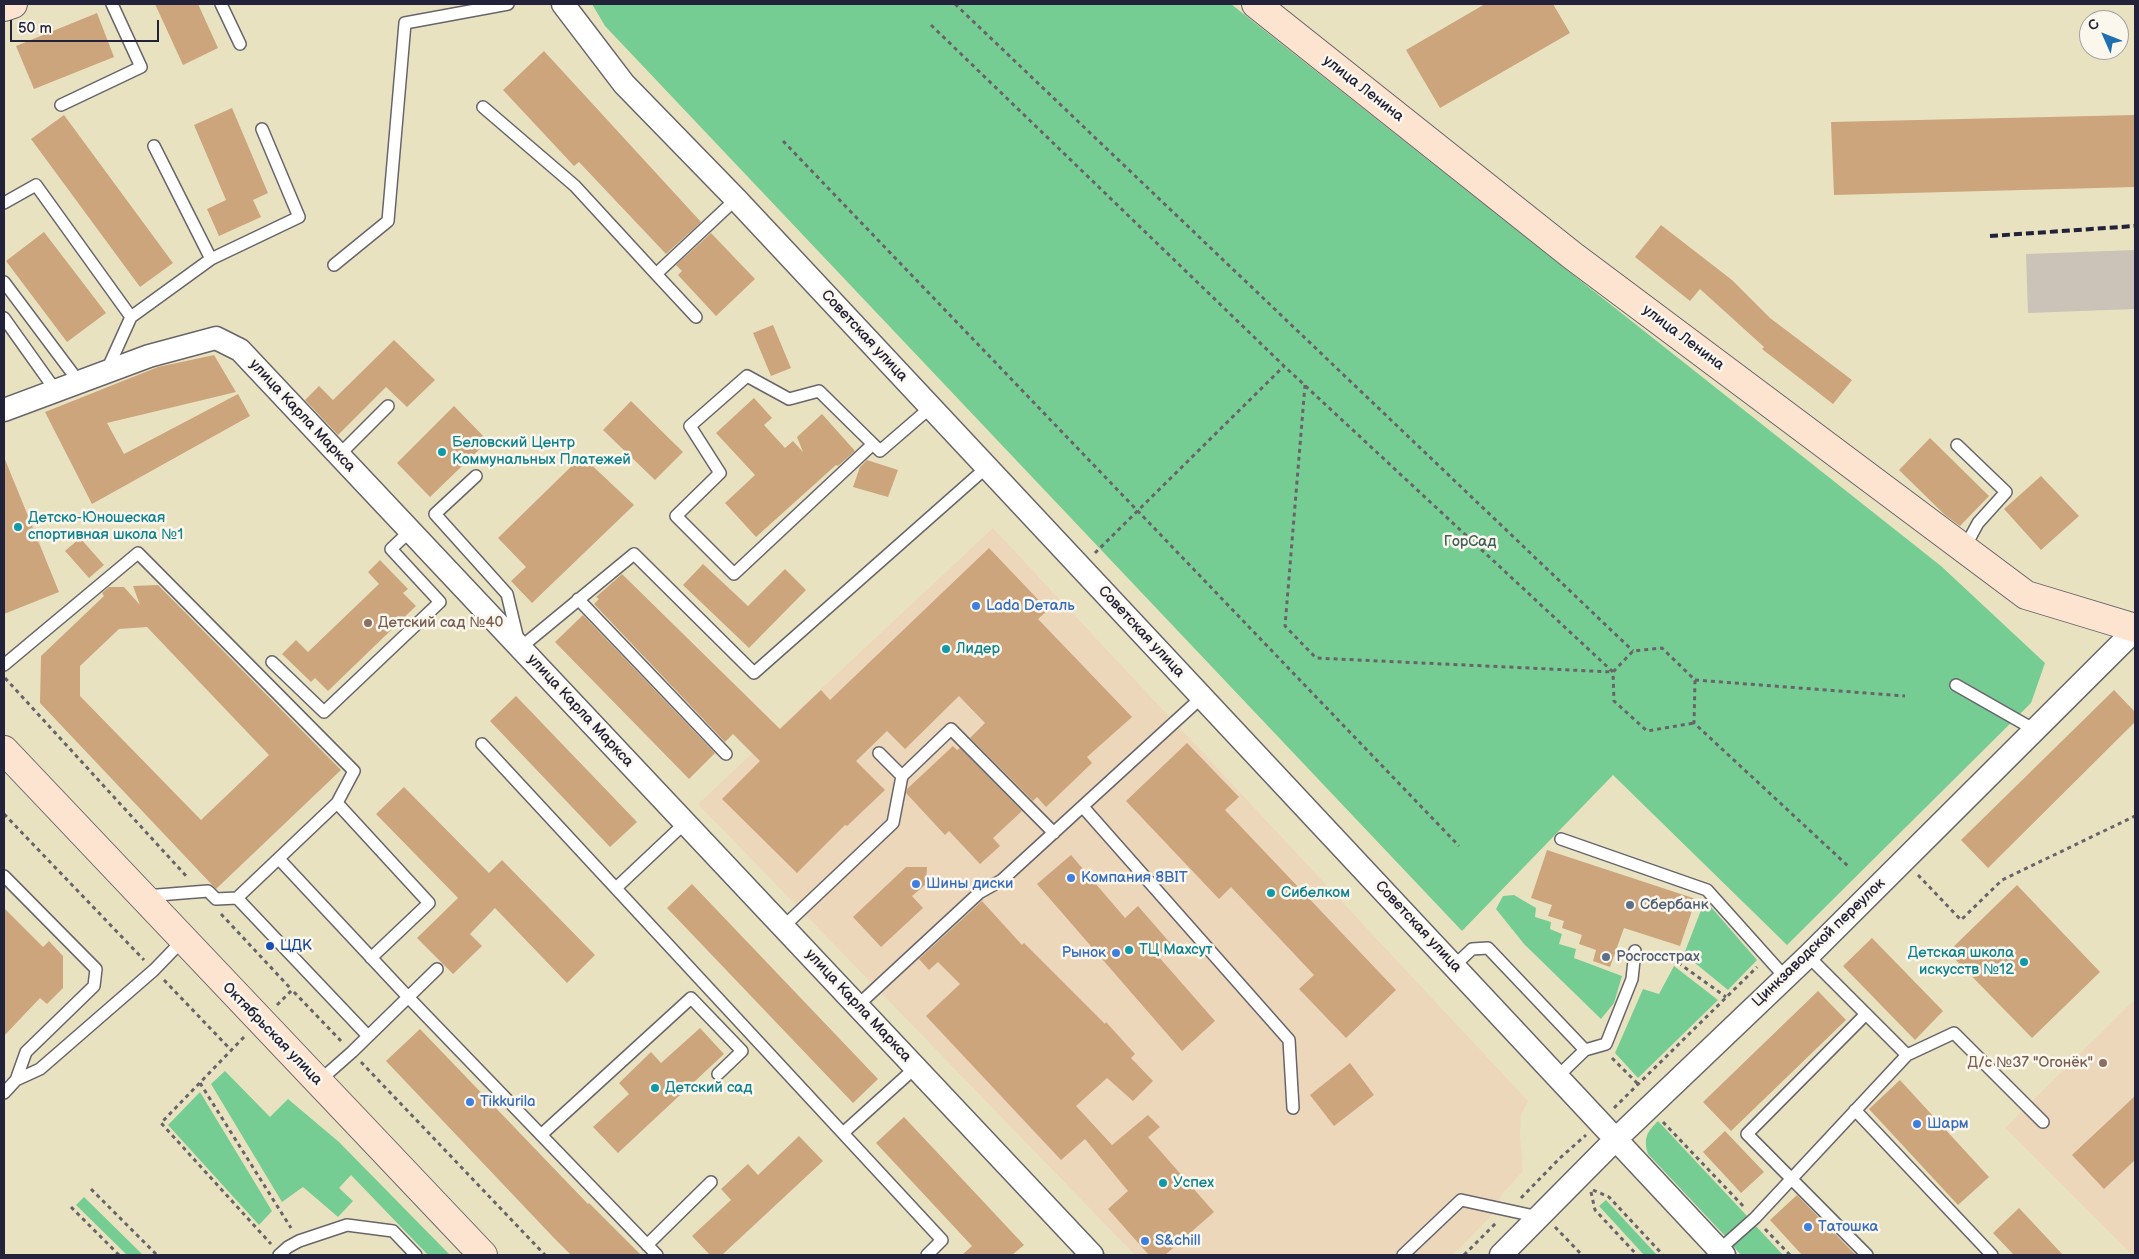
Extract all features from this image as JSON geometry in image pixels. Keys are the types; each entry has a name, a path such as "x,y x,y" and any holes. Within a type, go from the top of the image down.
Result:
{"street":[{"path":"4,7 13,4"},
{"name":"Советская улица","path":"563,4 624,84 736,199 1615,1140 1722,1252"},
{"name":"улица Ленина","path":"1256,4 1572,256 2026,595 2135,629"},
{"name":"улица Карла Маркса","path":"4,410 149,356 216,338 240,350 915,1068 1079,1251"},
{"name":"Цинкзаводской переулок","path":"1501,1255 1550,1218 1615,1140 1808,956 2135,629"},
{"name":"Октябрьская улица","path":"4,750 483,1255"}],"lane":[{"path":"61,105 141,67 112,4"},
{"path":"221,4 240,44"},
{"path":"334,265 388,221 405,23 508,4"},
{"path":"483,107 575,186 696,317"},
{"path":"106,372 131,318 210,259 299,217 262,129"},
{"path":"154,146 210,259"},
{"path":"4,203 36,185 131,318"},
{"path":"656,274 736,199"},
{"path":"4,282 79,382"},
{"path":"4,318 56,391"},
{"path":"873,444 734,574 676,516 720,473 690,426 748,376 789,399 819,391 873,444 880,451 931,407"},
{"path":"338,455 388,406"},
{"path":"1957,445 2006,492 1978,524 1964,549"},
{"path":"476,476 435,514 508,594 520,648 634,554 754,673 987,468"},
{"path":"272,662 324,712 440,602 391,549 410,531"},
{"path":"4,665 138,553 354,771 337,804 237,898 216,899 208,890 141,896"},
{"path":"578,599 726,754"},
{"path":"1956,685 2035,730"},
{"path":"857,1006 979,893 1002,880 1202,698"},
{"path":"783,927 893,823 902,776 951,729 1054,833"},
{"path":"482,744 942,1240 927,1255"},
{"path":"879,752 902,776"},
{"path":"337,804 429,902 371,958"},
{"path":"1083,807 1289,1040 1293,1108"},
{"path":"616,888 685,823"},
{"path":"1561,839 1707,890 1785,978"},
{"path":"279,859 408,997 657,1255"},
{"path":"4,876 96,969 94,986 26,1052 16,1080"},
{"path":"237,898 368,1036"},
{"path":"4,1093 16,1080 40,1069 154,970 183,940"},
{"path":"1454,966 1472,949 1488,948 1585,1050"},
{"path":"1557,1077 1585,1050 1606,1044 1632,979 1635,951"},
{"path":"1808,956 1907,1055"},
{"path":"318,1082 352,1052 437,969"},
{"path":"541,1135 691,998 742,1051 718,1074"},
{"path":"1866,1014 1747,1134 1866,1255"},
{"path":"1722,1252 1907,1055 1954,1033 2043,1122"},
{"path":"843,1134 915,1068"},
{"path":"1855,1110 1992,1255"},
{"path":"647,1245 711,1182"},
{"path":"1403,1255 1461,1200 1550,1218"},
{"path":"280,1255 288,1247 299,1241 347,1225 393,1231 416,1255"}],"path":[{"path":"955,4 1633,651"},
{"path":"931,25 1284,366 1613,672 1614,701 1648,731 1694,723"},
{"path":"783,141 1460,846"},
{"path":"1081,568 1284,366"},
{"path":"1305,385 1285,626 1316,658 1613,672 1633,651 1662,648 1695,680 1905,696"},
{"path":"4,677 16,694 292,990 545,1255"},
{"path":"1695,680 1694,723 1848,866"},
{"path":"4,814 231,1050"},
{"path":"1909,880 1916,873 1961,920 2002,880 2135,816"},
{"path":"1658,953 1673,959 1726,997"},
{"path":"1560,1158 1767,958"},
{"path":"280,1255 161,1123 292,990"},
{"path":"200,1083 299,1241"},
{"path":"1649,1108 1790,1255"},
{"path":"91,1189 157,1255"},
{"path":"1584,1195 1590,1189"},
{"path":"1590,1189 1595,1210 1637,1255"},
{"path":"1590,1189 1609,1197 1663,1255"},
{"path":"71,1207 119,1255"},
{"path":"1550,1218 1554,1226 1582,1255"}],"shaded area":[{"path":"2135,250 2135,309 2028,313 2026,254"},
{"name":"Рынок","path":"993,528 1528,1101 1521,1115 1520,1136 1523,1171 1502,1194 1495,1212 1453,1255 1135,1255 698,804"},
{"name":"Д/с №37 \"Огонёк\"","path":"2135,999 2135,1255 2132,1255 2005,1128"}],"green space":[{"name":"ГорСад","path":"592,4 1231,4 1941,566 2045,663 2031,703 1787,945 1613,775 1462,931 605,26"},
{"path":"1514,895 1536,908 1535,917 1551,922 1550,929 1562,934 1559,944 1576,949 1574,958 1622,976 1614,1003 1601,1019 1524,944 1496,909 1503,896"},
{"path":"1705,900 1757,960 1728,990 1684,954"},
{"path":"1674,966 1718,1000 1638,1078 1615,1053 1643,989 1659,994"},
{"path":"225,1071 270,1117 288,1099 339,1142 450,1255 428,1255 351,1175 339,1188 353,1201 338,1217 303,1187 282,1202 211,1084"},
{"path":"200,1092 272,1211 259,1225 168,1125"},
{"path":"1658,1121 1748,1217 1726,1237 1648,1154 1646,1139"},
{"path":"84,1197 143,1255 127,1255 76,1205"},
{"path":"1606,1200 1657,1255 1644,1255 1599,1206"},
{"path":"1755,1225 1783,1255 1741,1255 1732,1245"}],"building":[{"path":"155,4 198,4 218,48 183,65"},
{"path":"1485,4 1553,4 1570,33 1440,108 1406,50"},
{"path":"97,13 114,57 34,89 16,46"},
{"path":"544,51 701,222 666,254 579,162 574,166 503,90"},
{"path":"232,108 268,193 253,200 261,217 219,236 207,209 226,200 194,125"},
{"path":"64,115 173,263 140,287 31,139"},
{"path":"2135,115 2135,187 1834,195 1831,122"},
{"path":"1661,225 1732,280 1770,318 1852,380 1833,404 1762,349 1764,347 1700,289 1690,301 1635,257"},
{"path":"44,232 106,313 67,342 6,261"},
{"path":"711,233 755,279 716,316 678,275 682,271 676,265"},
{"path":"773,325 791,368 771,376 753,333"},
{"path":"394,340 435,380 407,407 386,387 338,435 305,400 319,386 333,400"},
{"path":"214,355 236,392 107,423 124,454 238,394 250,416 92,504 45,412 158,367"},
{"path":"754,398 772,418 764,425 785,448 793,441 803,452 797,437 822,414 855,451 838,466 836,465 756,537 725,503 755,475 716,433"},
{"path":"631,401 683,452 655,480 603,430"},
{"name":"Беловский Центр Коммунальных Платежей","path":"454,406 488,441 430,497 397,463"},
{"path":"1930,438 1989,496 1960,526 1945,515 1899,470"},
{"path":"582,456 634,505 532,603 511,581 526,567 498,538"},
{"name":"Детско-Юношеская спортивная школа №1","path":"4,457 59,592 4,614"},
{"path":"867,460 898,470 888,497 853,487 860,467"},
{"path":"2041,476 2079,516 2041,550 2004,509"},
{"path":"80,538 104,565 89,578 65,551"},
{"path":"989,548 1048,610 1038,619 1132,717 1087,757 1092,763 1046,807 1037,797 1033,801 970,738 985,723 959,696 905,749 887,731 856,761 885,790 847,826 845,825 797,873 722,799 760,761 733,734 725,742 594,604 599,599 596,597 622,574 780,729 821,690 830,700"},
{"name":"Детский сад №40","path":"380,560 408,589 403,593 416,606 328,691 315,678 311,682 282,654 296,640 308,652 379,584 368,572"},
{"path":"703,564 748,606 785,569 806,590 749,648 683,585"},
{"path":"158,585 341,770 216,889 40,703 41,656 104,596 102,593 109,587 124,587 140,605 133,586","holes":["147,627 269,755 201,820 80,696 80,666 119,629"]},
{"path":"583,615 715,753 689,779 555,642"},
{"path":"2114,690 2135,712 2135,722 1988,868 1961,840"},
{"path":"516,696 637,822 610,847 490,721"},
{"name":"Сибелком","path":"1187,743 1239,797 1225,810 1396,990 1346,1038 1299,989 1314,975 1231,887 1219,899 1126,801"},
{"path":"953,746 957,750 960,748 1022,811 993,838 1000,846 980,864 949,831 945,835 906,793 907,789"},
{"path":"404,787 489,873 502,860 595,955 567,983 495,908 470,934 482,946 453,974 417,938 458,898 376,814"},
{"path":"1547,850 1696,899 1680,946 1624,928 1610,967 1593,961 1596,950 1579,944 1582,935 1562,928 1564,921 1548,916 1552,905 1531,898"},
{"name":"ТЦ Махсут","path":"1071,855 1125,918 1138,906 1171,944 1158,956 1215,1021 1182,1051 1037,884"},
{"path":"906,867 927,867 926,884 912,896 923,908 881,947 853,917"},
{"path":"692,884 878,1079 853,1103 667,908"},
{"name":"Детская школа искусств №12","path":"2017,885 2100,972 2032,1038 1948,952"},
{"path":"982,901 1022,945 1024,943 1105,1024 1106,1022 1135,1054 1131,1058 1153,1081 1133,1101 1107,1078 1076,1106 1112,1145 1148,1115 1160,1127 1148,1137 1214,1212 1165,1255 1149,1255 1108,1209 1128,1191 1085,1139 1061,1160 926,1016 960,984 938,962 929,970 919,959"},
{"path":"4,908 43,947 49,941 63,956 63,988 47,1004 40,998 4,1036"},
{"path":"1872,938 1943,1011 1915,1040 1843,966"},
{"path":"1818,991 1846,1020 1731,1131 1703,1102"},
{"name":"Детский сад","path":"700,1028 724,1054 618,1153 593,1127 629,1094 619,1083 651,1052 661,1063"},
{"path":"420,1029 588,1204 641,1255 571,1255 554,1238 386,1061"},
{"path":"1350,1063 1374,1095 1334,1126 1310,1095"},
{"path":"1900,1080 1989,1177 1958,1205 1869,1109"},
{"path":"2135,1096 2135,1160 2104,1189 2072,1155"},
{"path":"904,1117 1024,1245 1012,1255 962,1255 972,1246 876,1143"},
{"path":"1725,1131 1764,1172 1741,1193 1703,1152"},
{"path":"799,1136 823,1161 722,1255 710,1255 692,1236 731,1200 721,1189 748,1164 758,1175"},
{"path":"1797,1195 1856,1255 1802,1255 1770,1220"},
{"path":"2019,1208 2063,1255 2014,1255 1993,1233"}],"railway":[{"path":"1990,236 2135,226"}],"place":[{"name":"Беловский Центр Коммунальных Платежей","path":"442,452"},
{"name":"Детско-Юношеская спортивная школа №1","path":"18,527"},
{"name":"Lada Dеталь","path":"976,606"},
{"name":"Детский сад №40","path":"368,623"},
{"name":"Лидер","path":"946,649"},
{"name":"Компания 8BIT","path":"1071,878"},
{"name":"Шины диски","path":"916,884"},
{"name":"Сибелком","path":"1271,893"},
{"name":"Сбербанк","path":"1630,905"},
{"name":"ЦДК","path":"270,946"},
{"name":"ТЦ Махсут","path":"1129,950"},
{"name":"Рынок","path":"1116,953"},
{"name":"Росгосстрах","path":"1606,957"},
{"name":"Детская школа искусств №12","path":"2024,962"},
{"name":"Д/с №37 \"Огонёк\"","path":"2103,1063"},
{"name":"Детский сад","path":"655,1088"},
{"name":"Tikkurila","path":"470,1102"},
{"name":"Шарм","path":"1917,1124"},
{"name":"Успех","path":"1163,1183"},
{"name":"Татошка","path":"1808,1227"},
{"name":"S&chill","path":"1145,1241"}]}
